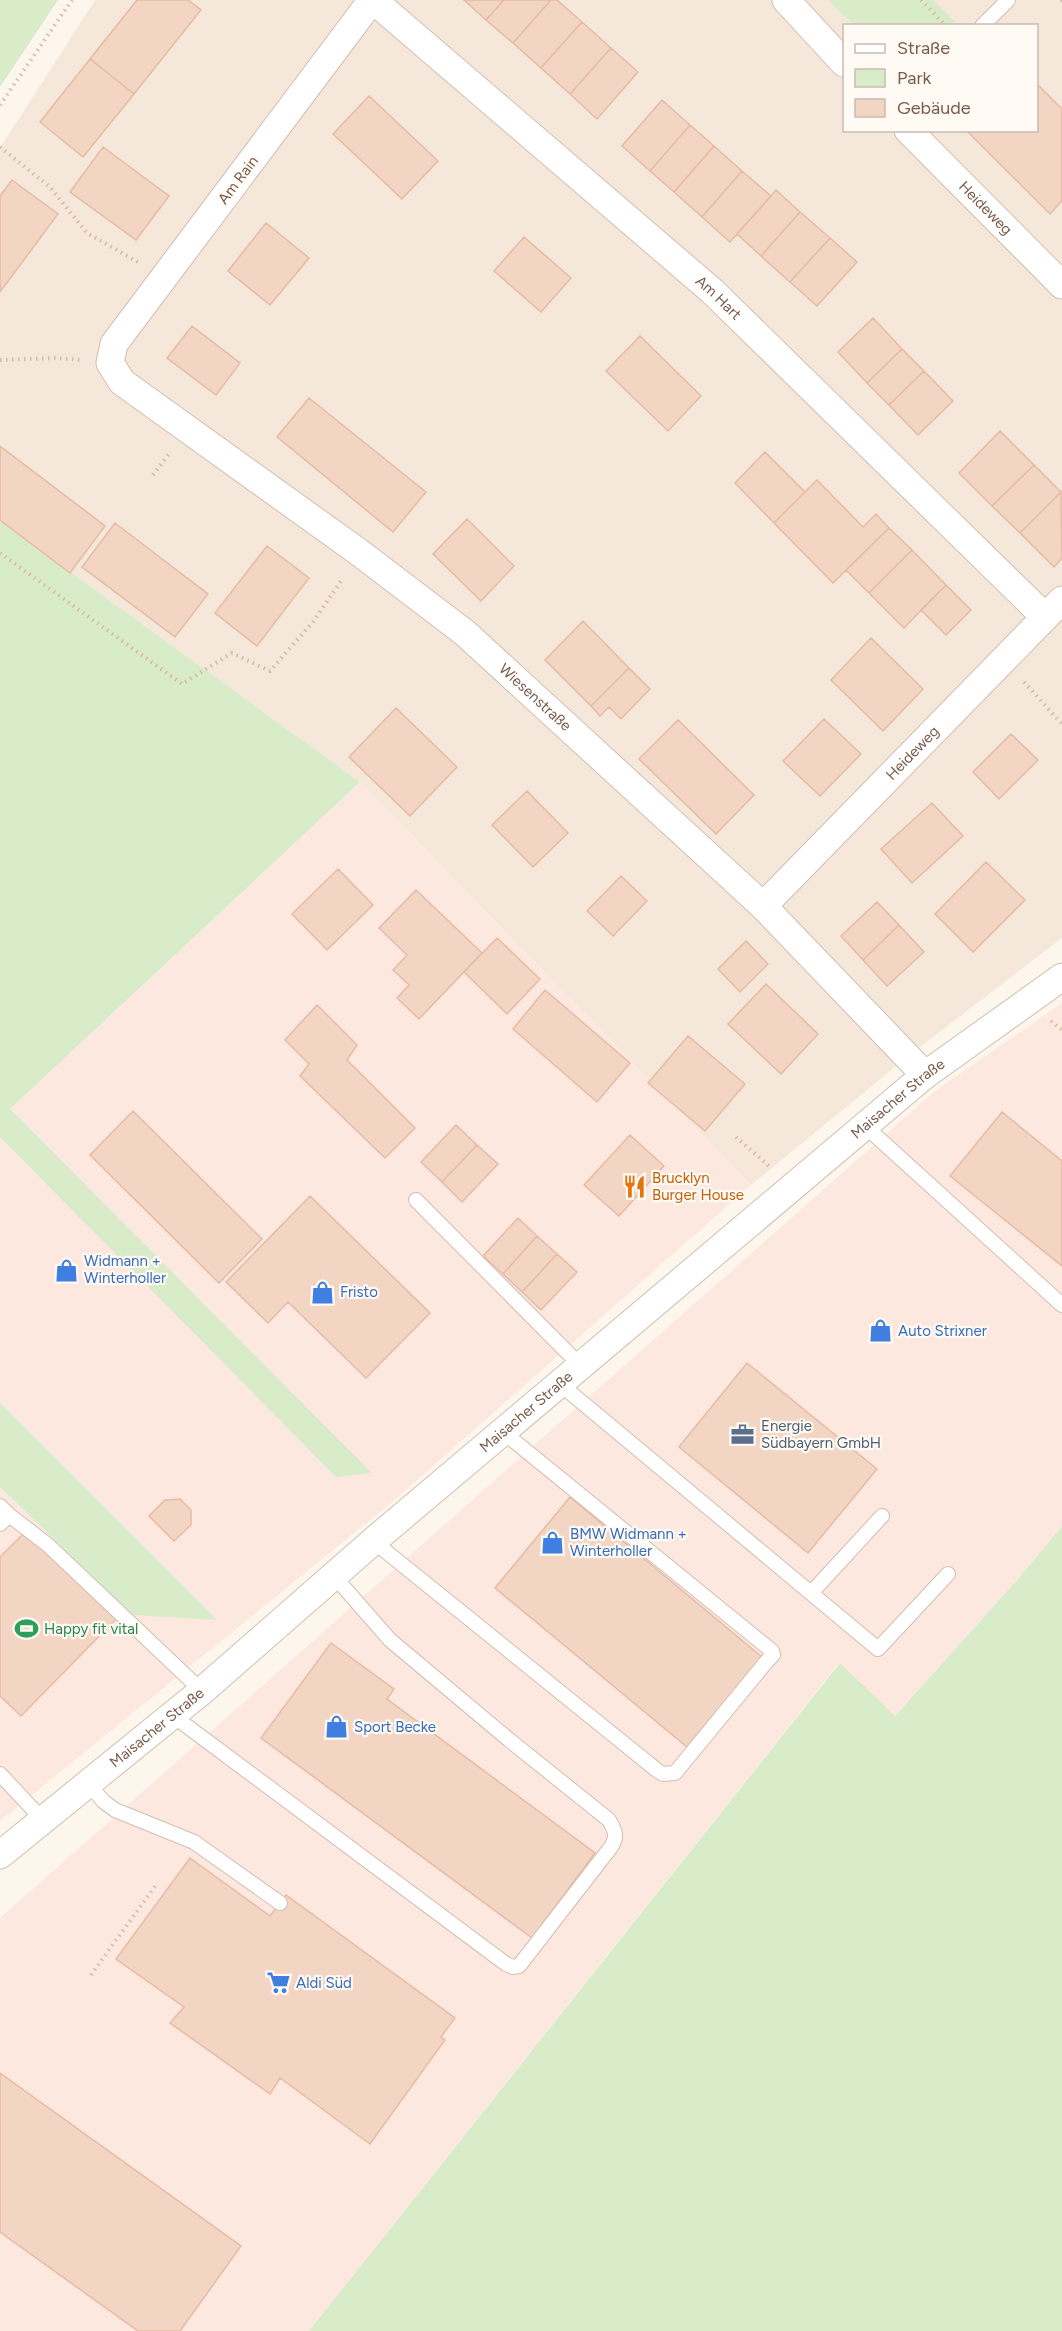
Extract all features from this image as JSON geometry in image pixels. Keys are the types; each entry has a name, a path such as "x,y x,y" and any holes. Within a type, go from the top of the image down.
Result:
{"street":[{"name":"Am Rain","path":"110,363 114,344 373,0"},
{"name":"Am Hart","path":"373,0 712,291 1054,608"},
{"path":"786,0 843,62"},
{"name":"Heideweg","path":"910,132 1062,285"},
{"name":"Wiesenstraße","path":"110,363 122,382 360,552 465,633 763,906 925,1075"},
{"name":"Heideweg","path":"763,906 1054,608"},
{"name":"Maisacher Straße","path":"0,1855 202,1691 373,1541 925,1075 1062,977"}],"lane":[{"path":"984,24 1008,0"},
{"path":"865,1126 1062,1305"},
{"path":"416,1200 581,1366"},
{"path":"560,1384 878,1649 948,1574"},
{"path":"373,1541 658,1771 663,1774 675,1773 773,1655 772,1651 503,1432"},
{"path":"3,1515 48,1545 202,1691"},
{"path":"812,1592 882,1516"},
{"path":"172,1715 506,1964 513,1967 519,1966 611,1847 615,1840 614,1827 609,1820 390,1640 334,1576"},
{"path":"0,1774 43,1820"},
{"path":"88,1783 104,1802 115,1810 194,1842 280,1903"}],"path":[{"path":"0,105 72,0"},
{"path":"921,0 944,24"},
{"path":"0,147 50,187 87,233 164,277"},
{"path":"0,360 55,358 110,363"},
{"path":"0,553 182,684 232,653 270,671 313,622 360,552"},
{"path":"1004,659 1062,724"},
{"path":"736,1137 768,1165 789,1190"},
{"path":"91,1975 156,1885"}],"shaded area":[{"path":"95,0 1062,0 1062,938 911,1054 751,1185 360,782 0,521 0,148"},
{"path":"360,782 751,1185 397,1498 0,1821 0,1121 10,1109"},
{"path":"1062,1003 1062,1526 1018,1579 895,1716 839,1663 309,2331 0,2331 0,1918 936,1090"}],"green space":[{"path":"0,0 58,0 0,87"},
{"path":"828,0 933,0 954,21 952,24 853,24"},
{"path":"0,521 360,782 10,1109 372,1473 336,1477 0,1137"},
{"path":"0,1403 217,1620 133,1615 0,1487"},
{"path":"1062,1526 1062,2331 309,2331 840,1663 895,1716 1018,1579"}],"building":[{"path":"137,0 188,0 201,10 134,94 90,59"},
{"path":"464,0 504,0 486,20"},
{"path":"504,0 551,0 513,43 486,20"},
{"path":"551,0 557,0 582,22 541,68 513,43"},
{"path":"582,22 611,48 570,94 541,68"},
{"path":"611,48 638,72 597,119 570,94"},
{"path":"90,59 134,94 83,157 40,122"},
{"path":"1038,85 1062,109 1062,201 1050,214 968,132 1038,132"},
{"path":"369,96 438,161 402,199 333,134"},
{"path":"662,100 690,125 650,171 622,146"},
{"path":"690,125 714,146 674,192 650,171"},
{"path":"714,146 742,171 702,217 674,192"},
{"path":"103,147 169,196 136,240 70,192"},
{"path":"742,171 771,196 730,242 702,217"},
{"path":"12,180 58,214 0,292 0,196"},
{"path":"776,190 800,212 761,256 737,234"},
{"path":"800,212 830,238 790,282 761,256"},
{"path":"266,223 309,258 270,305 228,271"},
{"path":"524,237 571,278 541,312 494,271"},
{"path":"830,238 857,262 817,306 790,282"},
{"path":"873,318 902,349 867,383 838,352"},
{"path":"192,326 240,363 216,395 167,358"},
{"path":"640,336 701,396 668,431 606,371"},
{"path":"902,349 924,371 889,405 867,383"},
{"path":"924,371 953,401 918,435 889,405"},
{"path":"309,398 426,492 393,532 277,437"},
{"path":"1000,431 1034,465 992,506 959,473"},
{"path":"0,446 105,526 70,573 0,520"},
{"path":"765,452 805,492 774,523 735,483"},
{"path":"1034,465 1061,492 1020,533 992,506"},
{"path":"817,480 863,527 876,514 889,528 833,583 774,523"},
{"path":"1061,492 1062,558 1054,567 1020,533"},
{"path":"467,519 514,566 481,601 433,554"},
{"path":"115,523 208,594 175,637 82,567"},
{"path":"889,528 912,550 869,593 846,570"},
{"path":"267,546 309,578 257,646 215,613"},
{"path":"912,550 946,585 904,628 869,593"},
{"path":"946,585 971,610 946,635 921,610"},
{"path":"583,621 629,668 591,706 545,660"},
{"path":"871,638 923,689 883,731 831,680"},
{"path":"629,668 650,689 621,719 609,707 600,716 591,706"},
{"path":"396,708 457,767 410,816 349,757"},
{"path":"824,719 861,754 820,796 783,761"},
{"path":"678,720 754,795 716,834 639,759"},
{"path":"1011,734 1038,760 999,799 973,772"},
{"path":"527,791 568,833 533,867 492,825"},
{"path":"932,803 963,836 912,883 881,849"},
{"path":"986,862 1025,900 973,952 935,914"},
{"path":"338,869 373,905 327,950 292,914"},
{"path":"621,876 647,901 613,936 587,911"},
{"path":"416,890 482,953 419,1019 397,998 409,985 393,970 407,955 379,928"},
{"path":"877,902 899,925 863,960 841,936"},
{"path":"899,925 924,952 887,986 863,960"},
{"path":"497,938 540,979 507,1014 464,972"},
{"path":"746,941 768,964 740,992 718,969"},
{"path":"766,984 818,1034 781,1074 728,1024"},
{"path":"545,990 630,1063 597,1102 513,1029"},
{"path":"317,1005 357,1045 347,1060 415,1128 385,1158 300,1076 309,1064 285,1040"},
{"path":"688,1036 745,1084 705,1131 648,1083"},
{"path":"133,1111 262,1239 219,1283 90,1155"},
{"path":"1002,1112 1062,1161 1062,1266 950,1176"},
{"path":"456,1125 477,1145 442,1182 421,1162"},
{"path":"630,1135 664,1166 619,1216 584,1185"},
{"path":"477,1145 498,1164 462,1202 442,1182"},
{"name":"Fristo","path":"310,1196 430,1313 366,1378 288,1302 268,1323 226,1282"},
{"path":"518,1218 537,1236 503,1274 483,1256"},
{"path":"537,1236 557,1254 522,1292 503,1274"},
{"path":"557,1254 577,1272 541,1310 522,1292"},
{"path":"747,1363 877,1469 808,1553 679,1447"},
{"path":"570,1497 762,1657 687,1747 495,1588"},
{"path":"180,1499 191,1510 191,1525 174,1541 149,1516 165,1500"},
{"path":"26,1531 116,1619 21,1716 0,1696 0,1557"},
{"path":"331,1643 394,1689 387,1699 595,1853 532,1938 261,1738"},
{"name":"Aldi Süd","path":"190,1858 270,1916 286,1895 455,2018 441,2037 445,2040 370,2144 280,2078 270,2094 170,2023 184,2007 116,1959"},
{"path":"0,2073 241,2246 180,2331 138,2331 0,2232"}],"place":[{"name":"Brucklyn Burger House","path":"634,1187"},
{"name":"Widmann + Winterholler","path":"66,1270"},
{"name":"Fristo","path":"322,1292"},
{"name":"Auto Strixner","path":"880,1331"},
{"name":"Energie Südbayern GmbH","path":"743,1435"},
{"name":"BMW Widmann + Winterholler","path":"552,1543"},
{"name":"Happy fit vital","path":"26,1629"},
{"name":"Sport Becke","path":"336,1727"},
{"name":"Aldi Süd","path":"278,1983"}]}
